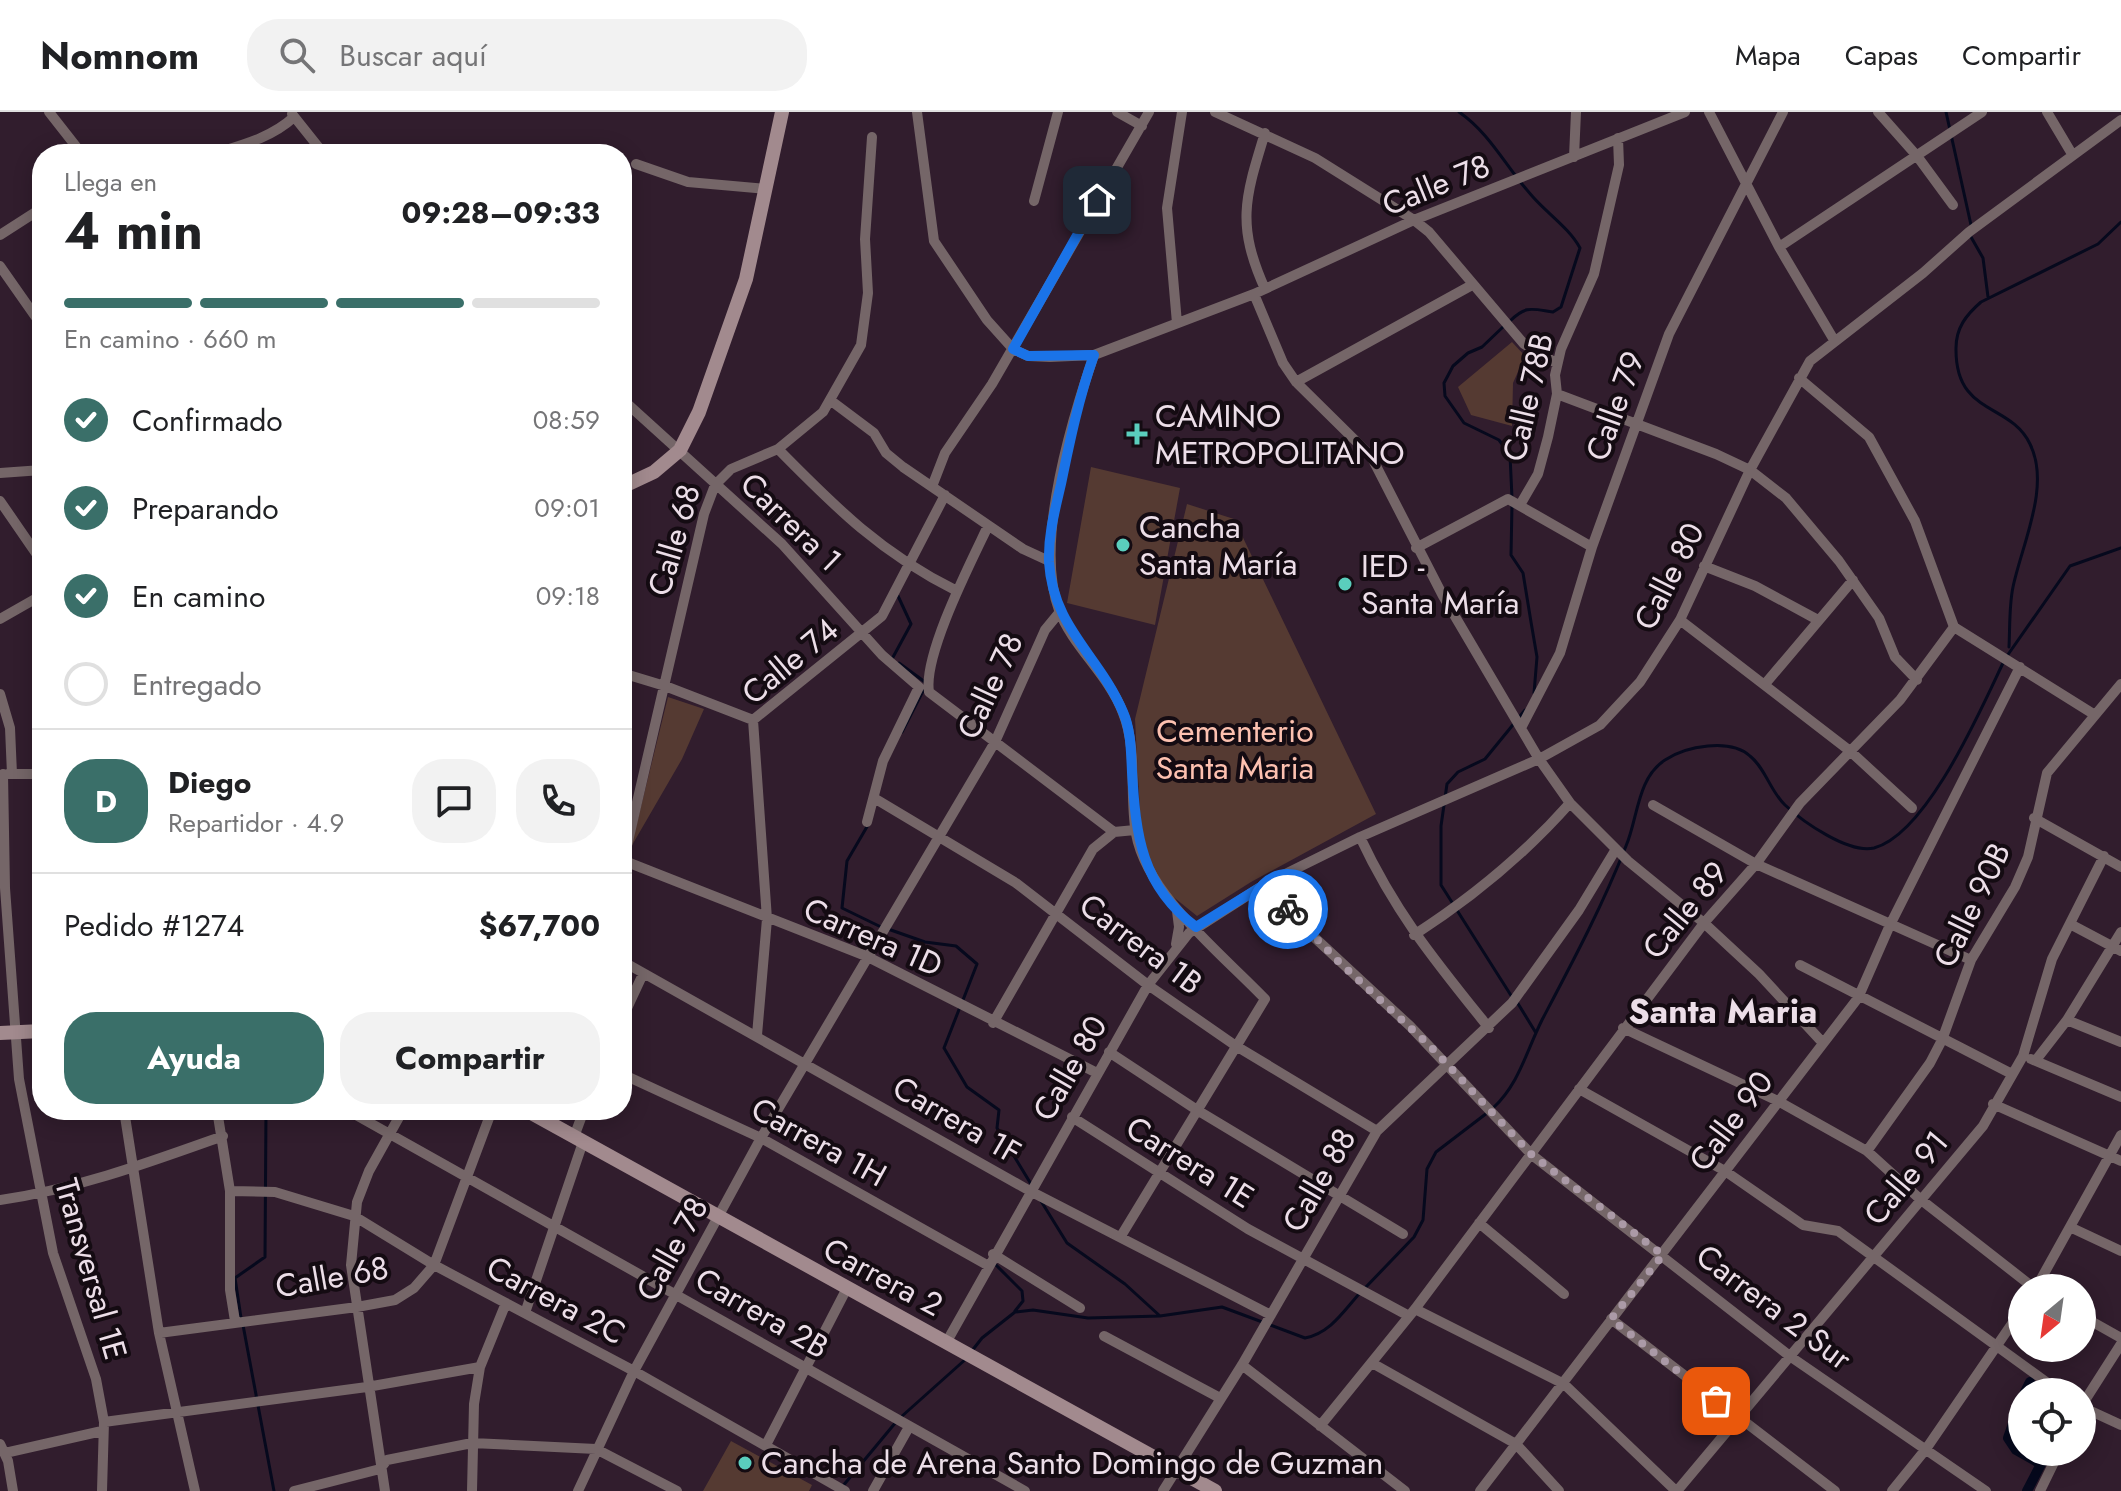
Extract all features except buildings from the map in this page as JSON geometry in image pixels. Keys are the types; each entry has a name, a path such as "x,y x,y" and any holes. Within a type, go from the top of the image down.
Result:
{"street":[{"path":"49,112 74,144"},
{"name":"Calle 68","path":"632,482 654,472 680,450 699,412 746,279 782,112"},
{"path":"917,112 934,241 987,320 1013,349 1028,356 1094,355"},
{"path":"1034,201 1058,112"},
{"path":"1117,112 1142,126"},
{"path":"933,484 960,426 1013,349 1149,112"},
{"path":"1177,323 1167,208 1182,112"},
{"path":"1215,112 1315,158 1414,220 1429,232 1472,285 1532,350 1556,363"},
{"path":"1574,157 1576,112"},
{"name":"Calle 78","path":"578,1491 634,1371 761,1138 995,742 1038,643 1059,613 1049,561 1049,537 1078,402 1094,355 1254,294 1414,220 1685,112"},
{"path":"1709,112 1779,247 1834,340"},
{"name":"Calle 79","path":"1521,728 1560,653 1592,547 1669,334 1783,112"},
{"path":"1878,112 1917,156 1953,205"},
{"path":"1779,247 1982,112"},
{"path":"2047,112 2072,154"},
{"path":"246,144 256,141 292,115 316,144"},
{"name":"Calle 80","path":"946,1343 993,1254 1109,1052 1148,985 1175,947 1196,927 1267,883 1360,837 1574,742 1615,711 1646,674 1680,620 1750,470 1810,361 1923,273 1972,230 2121,120"},
{"path":"1265,133 1251,183 1245,240 1265,289"},
{"name":"Calle 68","path":"632,824 704,514 715,485 731,469 778,449 813,423 855,357 866,323 865,239 872,137"},
{"name":"Calle 78B","path":"1416,548 1515,502 1538,474 1557,394 1556,363 1594,274 1619,165 1618,138"},
{"path":"636,164 688,182 766,189"},
{"path":"0,235 32,214"},
{"path":"0,266 32,312"},
{"path":"1296,382 1472,285"},
{"path":"1254,294 1283,363 1296,382 1371,456 1416,548 1511,713 1570,803 1621,855 1704,923 1759,974 1823,1043"},
{"path":"1799,378 1869,437 1915,521 1954,627 2095,715"},
{"path":"1557,394 1639,422 1750,470 1801,512 1879,618 1895,657 1917,680"},
{"path":"830,400 874,433 894,460 933,484 988,526 1049,561"},
{"name":"Carrera 1","path":"632,408 782,544 882,655 1114,832"},
{"path":"778,449 837,510 910,567 957,591"},
{"path":"0,473 32,471"},
{"name":"Calle 74","path":"757,1035 767,919 753,720 882,616 945,495"},
{"path":"0,501 5,522 32,551"},
{"path":"1515,502 1546,524 1592,547"},
{"path":"867,822 877,800 883,761 924,690 957,591 988,526"},
{"path":"1704,566 1755,586 1818,620"},
{"path":"1765,684 1853,580"},
{"path":"0,619 32,601"},
{"path":"1059,613 1124,714 1129,736 1135,830 1143,858 1177,911 1265,999 1121,1236"},
{"path":"1680,620 1850,751 1912,808"},
{"name":"Calle 89","path":"1320,1426 1532,1155 1623,1028 1704,923 1756,864 1800,803 1917,680 1954,627"},
{"name":"Calle 90","path":"1480,1491 1858,998 2016,665"},
{"path":"632,676 753,720"},
{"name":"Calle 90B","path":"1867,1151 1930,1063 1942,1040 1971,960 2015,887 2028,857 2034,818 2047,773 2121,684"},
{"name":"Transversal 1E","path":"0,694 10,728 2,856 8,1034 53,1253 96,1379 103,1427 102,1491"},
{"path":"5,774 32,774"},
{"name":"Carrera 1B","path":"877,800 939,834 1056,912 1148,985 1236,1046 1377,1131"},
{"path":"1414,935 1455,909 1540,837 1570,803"},
{"path":"1653,805 1756,864 1971,960"},
{"path":"2034,818 2121,867"},
{"path":"993,1023 1093,849 1114,832 1135,830"},
{"path":"1360,837 1383,885 1414,935 1489,1028"},
{"name":"Calle 88","path":"1163,1491 1242,1365 1377,1131 1489,1028 1514,1000 1621,855"},
{"name":"Calle 91","path":"1677,1491 1920,1199 1956,1162 1983,1126 2010,1073 2023,1056 2052,959 2104,856"},
{"name":"Carrera 1D","path":"632,866 866,956 1097,1073"},
{"name":"Carrera 2 Sur","path":"1267,883 1320,944 1449,1065 1532,1155 1791,1357 1984,1490"},
{"path":"1175,947 1179,927 1177,911"},
{"path":"2070,924 2116,948"},
{"path":"2036,1060 2116,948 2121,932"},
{"path":"1800,965 1858,998 2010,1073"},
{"name":"Carrera 1F","path":"632,967 1030,1191 1121,1236 1268,1320"},
{"path":"632,998 643,974"},
{"path":"2067,1020 2121,1042"},
{"path":"1623,1028 1778,1101 1867,1151 1920,1199 2017,1274"},
{"path":"8,1034 32,1032"},
{"path":"1109,1052 1197,1110 1403,1234"},
{"path":"2023,1056 2121,1097"},
{"name":"Carrera 1H","path":"632,1079 761,1138 987,1265"},
{"path":"1579,1089 1725,1171 1803,1225 1838,1231 2039,1378"},
{"path":"1993,1104 2121,1161"},
{"name":"Carrera 1E","path":"1072,1117 1159,1175 1303,1259 1376,1298 1564,1384 1677,1491"},
{"path":"126,1120 159,1333 195,1491"},
{"path":"219,1120 230,1191 230,1290 240,1320"},
{"name":"Carrera 2B","path":"363,1120 1025,1491"},
{"path":"385,1491 351,1265 354,1216 369,1171 397,1120"},
{"name":"Calle 68","path":"159,1333 357,1307 395,1300 414,1288 434,1265 488,1120"},
{"name":"Carrera 2","path":"544,1120 846,1290 1215,1491"},
{"path":"525,1313 554,1226 582,1120"},
{"path":"2044,1274 2072,1228 2121,1135"},
{"path":"0,1200 40,1194 135,1168 223,1136"},
{"name":"Carrera 2C","path":"230,1191 275,1192 354,1216 434,1265 634,1371 845,1491"},
{"path":"1479,1223 1564,1294"},
{"path":"2072,1228 2121,1251"},
{"path":"993,1254 1080,1308"},
{"path":"766,1445 846,1290"},
{"path":"472,1491 472,1443 480,1367 506,1303"},
{"path":"1611,1319 1835,1491"},
{"path":"2096,1325 2121,1341 2096,1383"},
{"path":"1892,1491 1926,1449 2008,1328"},
{"path":"1104,1336 1220,1398"},
{"path":"1372,1363 1516,1444 1559,1491"},
{"path":"1242,1365 1405,1491"},
{"path":"13,1491 3,1448 178,1410 367,1387 480,1367"},
{"path":"2096,1413 2121,1425"},
{"path":"873,1491 907,1426"},
{"path":"294,1491 380,1469 387,1460 472,1443 596,1449 677,1491"},
{"path":"2040,1491 2052,1466"}],"green space":[{"path":"1512,342 1525,356 1513,383 1512,426 1471,415 1458,387"},
{"name":"Cancha Santa María","path":"1091,467 1180,488 1155,625 1067,603"},
{"name":"Cementerio Santa Maria","path":"1187,504 1234,519 1376,814 1251,882 1197,916 1171,895 1152,867 1141,832 1135,719"},
{"path":"668,697 704,709 682,759 632,843"},
{"name":"Cancha de Arena Santo Domingo de Guzman","path":"731,1441 812,1485 809,1491 703,1491"}],"waterway":[{"path":"1459,112 1480,131 1580,248 1561,307 1553,312 1525,310 1510,321"},
{"path":"1946,112 1971,225"},
{"path":"2009,647 2013,587 2036,496 2036,460 2021,431 1985,406 1964,386 1958,370 1958,334 1966,317 1981,302 2098,244 2121,222"},
{"path":"1971,237 1983,258 1988,297"},
{"path":"1504,326 1482,347 1468,353 1453,366 1444,383 1445,396 1464,423 1499,440 1510,455 1512,498"},
{"path":"1512,505 1511,555 1523,573 1537,657 1534,693"},
{"path":"2007,656 2070,566 2121,548"},
{"path":"892,659 911,624 898,596"},
{"path":"899,663 925,682"},
{"path":"1493,1108 1516,1078 1597,913 1626,846 1649,777 1665,760 1684,751 1708,746 1741,750 1760,767 1785,805 1803,820 1840,842 1864,849 1874,848 1894,838 1932,795 1950,768 2003,663"},
{"path":"902,732 924,689"},
{"path":"1512,997 1441,885 1441,826 1447,784 1458,772 1485,759 1525,710"},
{"path":"868,825 847,861 842,908 881,927"},
{"path":"888,929 925,942 956,946 977,964 963,1000"},
{"path":"1517,1002 1536,1033"},
{"path":"960,1007 944,1048 967,1087 999,1110 997,1128 1031,1184"},
{"path":"1365,1288 1414,1237 1423,1220 1427,1169 1436,1152 1487,1113"},
{"path":"241,1318 235,1278 265,1257 266,1120"},
{"path":"1041,1201 1067,1243 1125,1284 1160,1316"},
{"path":"996,1265 1022,1291 1023,1301 1015,1311"},
{"path":"971,1352 982,1338 1015,1312 1033,1310 1088,1318 1160,1316 1222,1307 1305,1338 1329,1327 1359,1294"},
{"path":"243,1325 274,1491"},
{"path":"901,1417 967,1358"},
{"path":"842,1487 896,1422"},
{"path":"2027,1491 2040,1466"}],"way so far":[{"path":"1288,909 1339,962 1430,1046 1532,1155 1663,1255 1611,1319 1716,1401"}],"place":[{"name":"CAMINO METROPOLITANO","path":"1137,434"},
{"name":"Cancha Santa María","path":"1123,545"},
{"name":"IED - Santa María","path":"1345,584"},
{"name":"Cancha de Arena Santo Domingo de Guzman","path":"745,1463"}],"district":[{"name":"Santa Maria","path":"1723,1011"}],"route":[{"path":"1097,200 1013,349 1028,356 1094,355 1078,402 1049,537 1052,585 1059,613 1113,692 1124,714 1129,736 1138,844 1163,893 1177,911 1196,927 1267,883 1288,909"}]}
